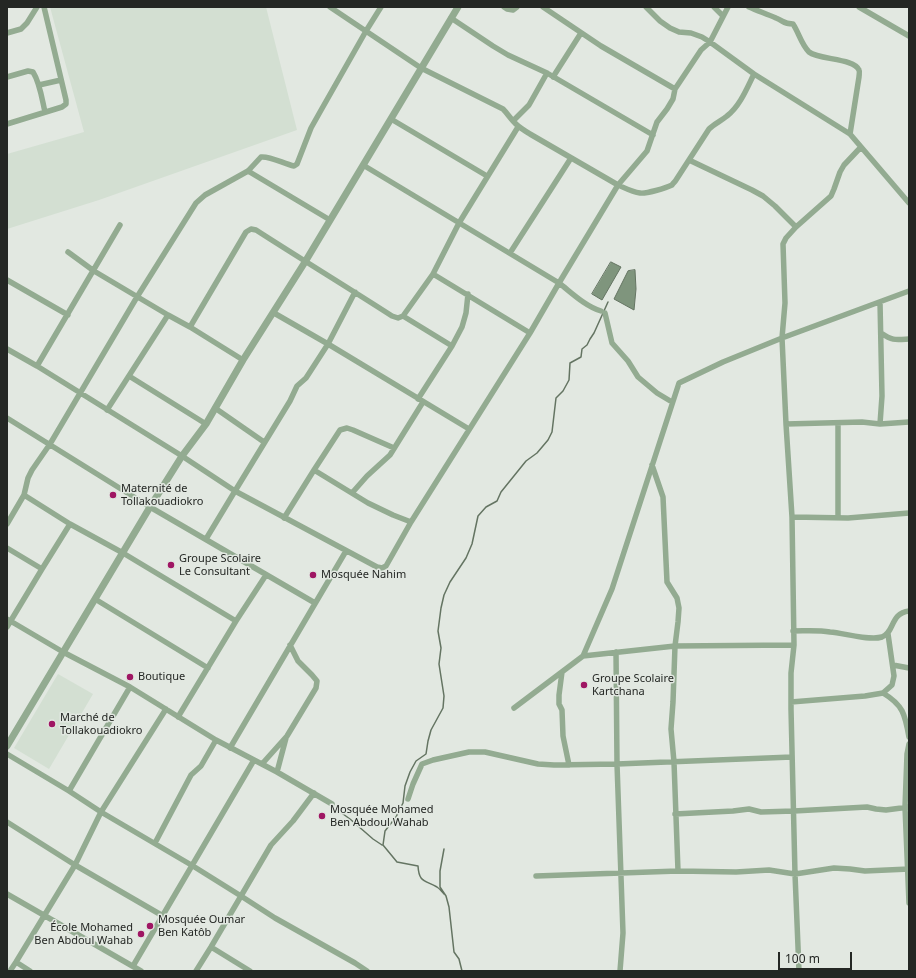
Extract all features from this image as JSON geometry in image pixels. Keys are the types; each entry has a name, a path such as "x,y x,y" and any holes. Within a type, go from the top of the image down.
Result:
{"street":[{"path":"7,33 21,29 27,24 37,7"},
{"path":"7,124 62,107 66,104 44,7"},
{"path":"330,7 421,68 503,109 518,126 618,185 641,194 672,185 709,129 728,116 734,109 744,94 754,74"},
{"path":"7,524 24,495 28,478 32,470 50,444 137,297 196,203 205,195 248,171 263,156 288,165 294,166 297,164 311,128 381,7"},
{"path":"7,746 150,507 182,456 206,424 243,360 274,313 458,7"},
{"path":"504,7 513,10 517,7"},
{"path":"543,7 601,46 675,88"},
{"path":"646,7 660,21 670,28 679,32 691,33 702,37 754,74 850,134 909,203"},
{"path":"714,7 723,16"},
{"path":"7,349 81,393 235,491 346,551 377,567 382,568 386,566 410,522 530,333 558,283 618,185 648,151 657,122 673,99 675,88 701,50 710,42 728,7"},
{"path":"749,7 768,16 777,18 786,24 793,24 800,40 810,52 849,63 860,71 850,134"},
{"path":"859,7 909,36"},
{"path":"451,18 508,56 547,73 653,134"},
{"path":"553,77 581,33"},
{"path":"7,77 28,71 33,72 39,85 45,112"},
{"path":"513,121 529,105 547,73"},
{"path":"39,85 61,80"},
{"path":"390,119 487,176"},
{"path":"190,327 246,232 250,229 256,230 392,316 398,318 403,316 433,274 459,222 518,126"},
{"path":"799,971 791,702 791,673 794,645 792,517 782,338 785,303 783,244 786,238 796,227 831,196 844,165 861,147"},
{"path":"510,253 572,158"},
{"path":"689,160 763,196 796,227"},
{"path":"363,165 510,253 558,283 593,308 603,312 612,343 628,361 638,377 672,402"},
{"path":"248,171 330,220"},
{"path":"37,366 120,225"},
{"path":"68,252 94,271 243,360"},
{"path":"433,274 530,333"},
{"path":"7,280 68,315"},
{"path":"514,708 583,656 612,589 679,383 723,362 782,338 909,291"},
{"path":"206,539 290,401 296,386 306,378 328,344 355,292"},
{"path":"352,493 367,476 390,455 462,327 466,313 468,294"},
{"path":"880,302 882,396 880,424"},
{"path":"274,313 469,429"},
{"path":"107,410 168,315"},
{"path":"403,316 452,346"},
{"path":"881,333 894,340 909,339"},
{"path":"128,376 206,424"},
{"path":"215,408 264,442"},
{"path":"7,418 150,507 315,603"},
{"path":"786,424 862,422 880,424 909,422"},
{"path":"838,423 838,518"},
{"path":"284,518 340,430 347,428 353,430 394,448"},
{"path":"652,465 664,497 667,582 677,598 679,608 670,729 674,762 678,871"},
{"path":"314,470 368,503 410,522"},
{"path":"24,495 70,524 123,552 236,621"},
{"path":"792,517 848,518 909,513"},
{"path":"7,627 9,620 70,524"},
{"path":"7,548 42,569"},
{"path":"230,748 346,551"},
{"path":"178,717 236,621 266,575"},
{"path":"95,599 208,668"},
{"path":"883,694 892,685 894,676 888,634 897,616 909,611"},
{"path":"9,620 63,652 130,687 230,748 277,772 332,804"},
{"path":"793,631 830,632 873,638 888,634"},
{"path":"262,764 286,736 316,688 317,681 298,661 290,645"},
{"path":"583,656 675,646 794,645"},
{"path":"616,652 617,764 623,933 620,971"},
{"path":"893,665 909,668"},
{"path":"562,672 559,695 562,710 563,736 569,765"},
{"path":"69,791 130,687"},
{"path":"791,702 883,694 893,699 901,708 906,719 909,736"},
{"path":"10,971 74,865 101,812 166,709"},
{"path":"277,772 286,736"},
{"path":"155,843 188,780 191,775 201,766 216,740"},
{"path":"909,744 907,754 909,903"},
{"path":"408,799 422,764 433,760 470,752 485,752 538,764 554,765 792,757"},
{"path":"7,754 193,866 275,918 355,962 367,971"},
{"path":"133,966 254,760"},
{"path":"196,971 271,845 293,821 314,793"},
{"path":"675,814 749,809 761,812 852,807 867,807 886,810 907,807"},
{"path":"7,822 74,865 163,916"},
{"path":"536,876 678,871 736,872 769,870 795,874 834,868 850,868 865,871 908,870"},
{"path":"7,894 141,971"},
{"path":"211,947 250,971"},
{"path":"16,962 30,971"}],"shaded area":[{"path":"50,7 266,7 297,130 99,200 7,229 7,154 84,132"},
{"path":"611,262 621,267 602,300 592,294"},
{"path":"635,270 636,289 634,310 614,299 628,271"},
{"name":"Marché de Tollakouadiokro","path":"58,674 93,694 49,769 14,748"}],"waterway":[{"path":"444,894 437,887 421,878 418,866 397,862 383,845 385,831 396,817 403,803 405,786 410,772 416,761 426,754 431,730 443,708 444,696 439,664 441,648 438,631 444,595 450,582 466,558 472,544 478,516 486,507 497,501 501,492 526,461 537,453 548,440 552,432 556,398 563,391 569,380 570,363 581,357 582,349 587,345 594,333 608,302"},
{"path":"336,809 382,845"},
{"path":"444,849 440,871 440,887 446,896 449,907 454,952 459,959 462,971"}],"place":[{"name":"Maternité de Tollakouadiokro","path":"113,495"},
{"name":"Groupe Scolaire Le Consultant","path":"171,565"},
{"name":"Mosquée Nahim","path":"313,575"},
{"name":"Boutique","path":"130,677"},
{"name":"Groupe Scolaire Kartchana","path":"584,685"},
{"name":"Marché de Tollakouadiokro","path":"52,724"},
{"name":"Mosquée Mohamed Ben Abdoul Wahab","path":"322,816"},
{"name":"Mosquée Oumar Ben Katôb","path":"150,926"},
{"name":"École Mohamed Ben Abdoul Wahab","path":"141,934"}]}
